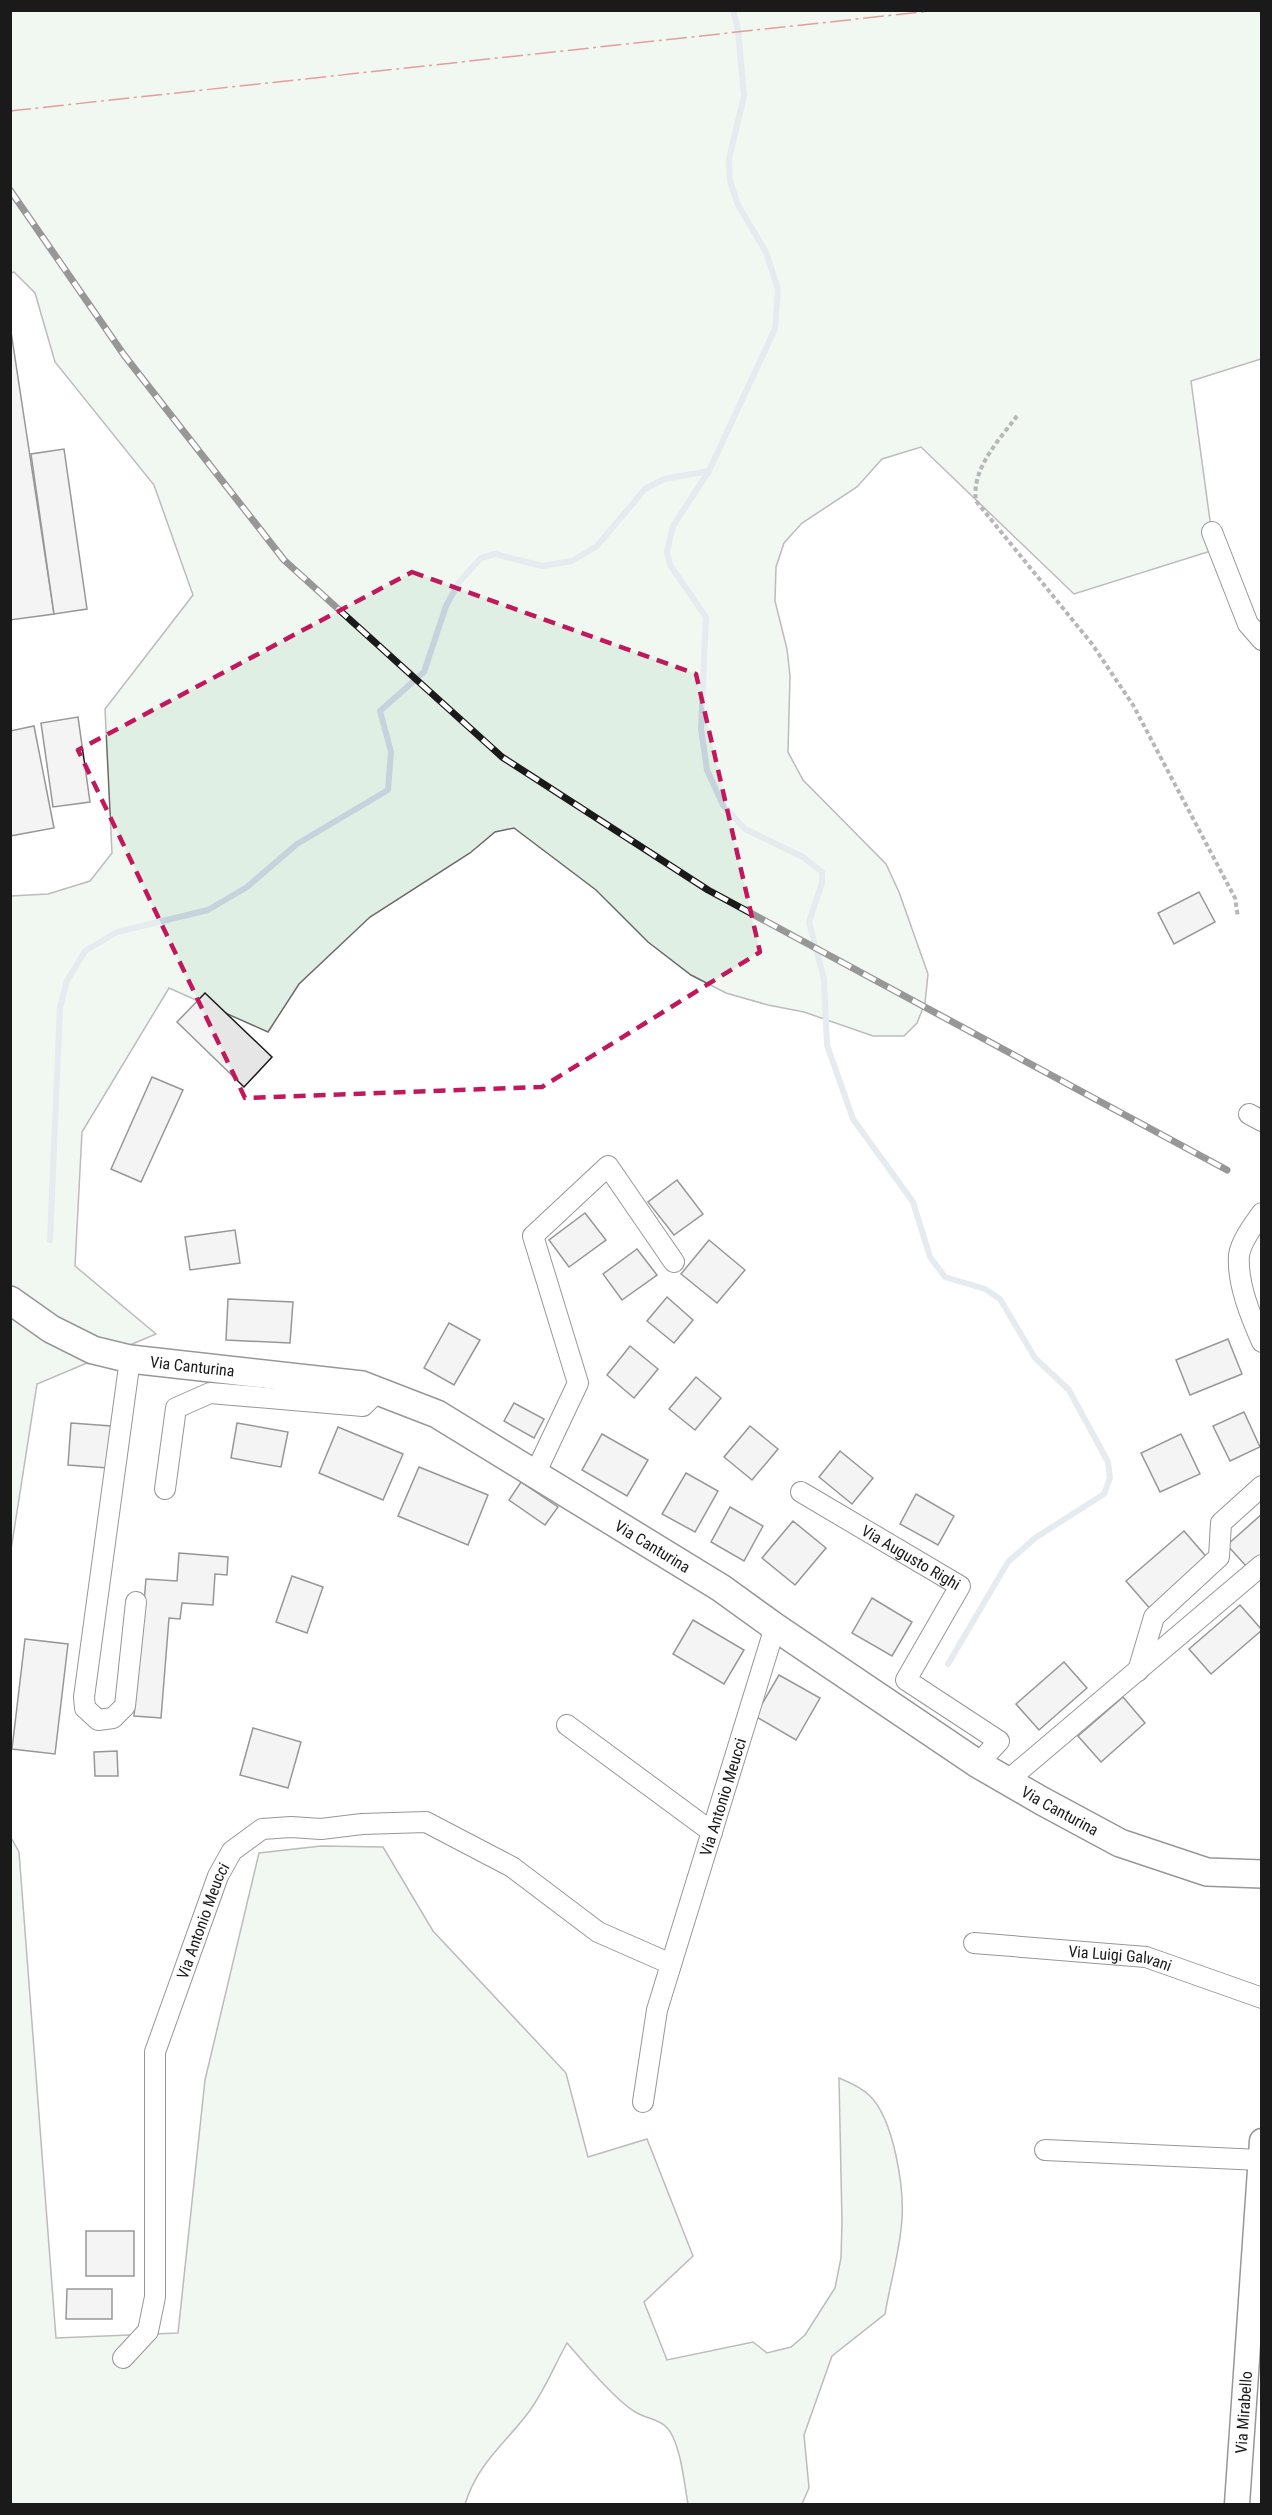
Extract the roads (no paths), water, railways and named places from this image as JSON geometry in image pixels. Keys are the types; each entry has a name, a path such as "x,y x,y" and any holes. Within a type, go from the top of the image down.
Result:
{"main road":[{"name":"Via Canturina","path":"10,1300 51,1329 93,1350 129,1359 362,1385 437,1414 721,1588 978,1764 1007,1781 1120,1843 1207,1872 1262,1874"}],"street":[{"path":"1212,532 1248,624 1262,640"},
{"path":"535,1474 578,1383 533,1236 608,1166 674,1262"},
{"path":"1262,1213 1252,1226 1239,1254 1251,1318 1262,1342"},
{"path":"129,1359 84,1697 85,1708 98,1720 113,1718 125,1706 136,1602"},
{"path":"165,1489 176,1408 210,1393 363,1406 378,1391"},
{"path":"1138,1671 1154,1617 1219,1557 1221,1523 1262,1486"},
{"name":"Via Augusto Righi","path":"801,1492 960,1586 906,1680 999,1741 978,1764"},
{"path":"1007,1781 1262,1565"},
{"name":"Via Antonio Meucci","path":"643,2102 657,2010 775,1627"},
{"path":"567,1725 712,1832"},
{"name":"Via Antonio Meucci","path":"123,2358 147,2331 155,2297 155,2052 218,1876 232,1851 248,1837 262,1829 282,1827 321,1829 362,1824 426,1822 512,1867 598,1932 671,1964"},
{"name":"Via Luigi Galvani","path":"974,1943 1146,1957 1262,1998"},
{"path":"1045,2150 1261,2151"},
{"name":"Via Mirabello","path":"1237,2505 1261,2151"}],"waterway":[{"path":"733,10 738,30 744,96 729,159 730,181 738,205 766,252 778,289 775,329 709,471 673,526 667,552 670,565 706,617 701,729 707,770 723,805 745,829 803,857 822,872 822,883 809,922 824,979 827,1045 853,1119 913,1202 930,1257 945,1277 985,1289 1000,1299 1035,1358 1069,1390 1108,1462 1110,1478 1104,1494 1035,1538 1008,1562 948,1664"},
{"path":"50,1240 60,1007 67,981 85,951 117,932 208,910 247,887 297,844 388,790 391,752 380,711 424,672 446,606 459,582 481,558 495,554 542,566 572,561 597,546 645,489 664,479 709,471"}],"railway":[{"path":"10,190 124,355 284,560 502,757 708,890 1227,1170"}]}
